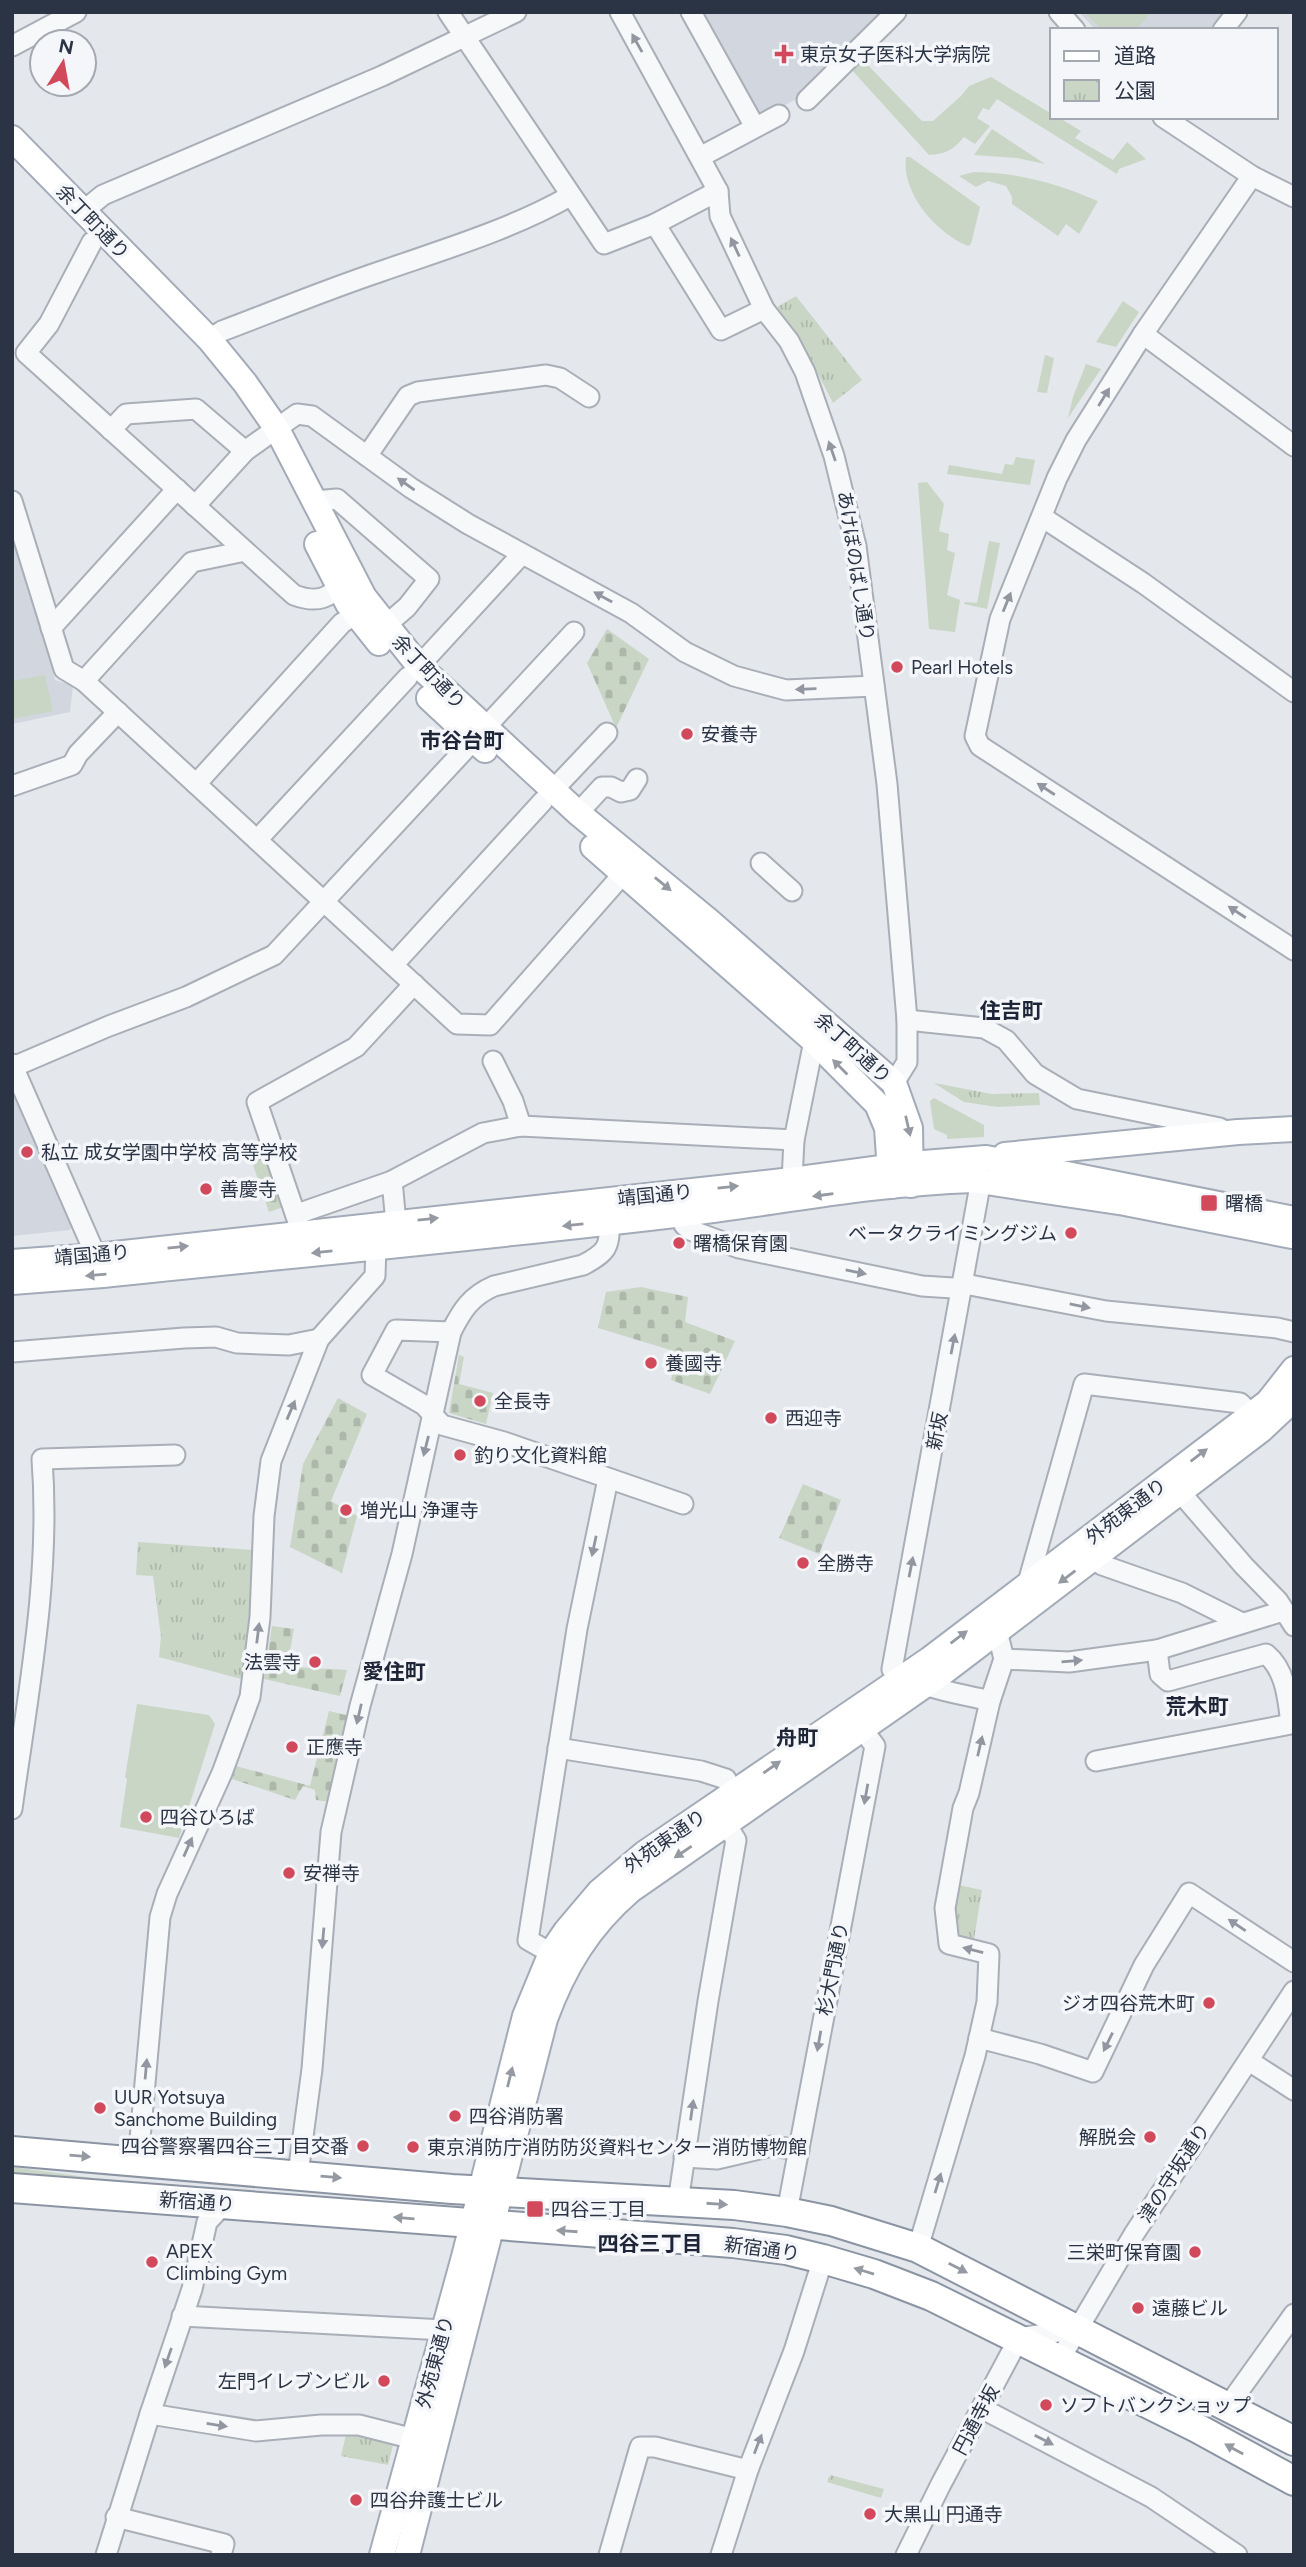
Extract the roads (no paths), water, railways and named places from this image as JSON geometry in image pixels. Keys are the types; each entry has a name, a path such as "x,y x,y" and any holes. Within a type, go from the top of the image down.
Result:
{"highway":[{"name":"新宿通り","path":"12,2151 491,2191 678,2202 787,2212 831,2221 918,2248 1294,2441"},
{"name":"新宿通り","path":"12,2188 733,2243 786,2250 874,2274 931,2296 1019,2338 1294,2481"}],"main road":[{"name":"余丁町通り","path":"12,138 209,339 245,383 262,439 314,501 355,615 548,796 623,874 814,1041 877,1104 887,1128 900,1175"},
{"name":"余丁町通り","path":"12,160 234,393 345,583 385,626 414,672"},
{"name":"余丁町通り","path":"548,796 578,813 709,921 894,1083 910,1128 900,1175"},
{"path":"986,1158 1105,1144 1294,1129"},
{"path":"1073,1195 1100,1180 1105,1144"},
{"name":"靖国通り","path":"12,1282 683,1214 986,1158 1294,1219"},
{"name":"靖国通り","path":"12,1262 96,1256 298,1224 396,1223 792,1180 900,1175 973,1180 1073,1195 1294,1237"},
{"name":"外苑東通り","path":"382,2555 444,2330 482,2225 545,2020 569,1961 616,1903 648,1877 863,1730 914,1681 1027,1586 1268,1402 1294,1369"},
{"name":"外苑東通り","path":"491,2191 525,2016 534,1990 551,1952 582,1910 617,1874 733,1793 997,1631 1291,1406"},
{"name":"外苑東通り","path":"407,2555 468,2323 482,2225"},
{"path":"444,2330 468,2323"}],"street":[{"path":"12,46 76,12"},
{"path":"448,12 604,244 655,224 718,191"},
{"path":"82,212 103,195 382,76 516,12"},
{"name":"あけぼのばし通り","path":"620,12 718,191 720,216 764,309 789,341 805,372 834,456 856,546 887,784 907,1020 907,1062 894,1083"},
{"path":"691,12 755,127"},
{"path":"807,100 896,12"},
{"path":"1059,12 1073,28"},
{"path":"1225,28 1237,12"},
{"path":"700,157 779,115"},
{"path":"1166,119 1252,176 1294,197"},
{"path":"1252,176 1143,334 1076,440 1056,478 1000,619 975,736 980,746 1294,950"},
{"path":"209,339 222,331 534,215 570,196"},
{"path":"655,224 721,330 764,309"},
{"path":"92,242 49,324 26,353 295,595 308,600 320,600 345,583"},
{"path":"1143,334 1294,446"},
{"path":"367,456 408,396 418,391 546,375 560,378 589,397"},
{"path":"111,430 126,414 196,409 262,439"},
{"path":"195,506 262,439 297,414 312,416 434,502 522,554 631,613 685,652 734,676 786,690 874,686"},
{"path":"51,628 177,489"},
{"path":"314,501 337,499 429,579 407,607 385,626"},
{"path":"12,501 64,669 84,681 457,1024 490,1025 623,874"},
{"path":"1042,517 1143,583 1294,692"},
{"path":"84,681 192,562 245,551"},
{"path":"257,840 522,554"},
{"path":"196,784 342,623 355,615"},
{"path":"96,1256 13,1066 186,997 274,956 574,632"},
{"path":"12,786 72,765 78,754 118,712"},
{"path":"393,965 607,733"},
{"path":"578,813 602,787 611,787 621,792 629,790 637,779"},
{"path":"761,863 792,891"},
{"path":"414,984 356,1047 257,1102 298,1224 392,1181 483,1133 521,1126 794,1140"},
{"path":"907,1020 984,1028 1006,1040 1035,1074 1077,1100 1238,1132"},
{"path":"792,1180 794,1140 814,1041"},
{"path":"493,1061 513,1101 521,1126"},
{"name":"新坂","path":"914,1681 892,1669 979,1191 973,1180"},
{"path":"392,1181 396,1223"},
{"path":"683,1214 684,1225 690,1230 739,1248 922,1286 992,1288 1106,1311 1293,1331"},
{"path":"298,2174 312,2069 331,1832 360,1706 402,1554 451,1332 461,1310 481,1292 494,1286 583,1265 597,1258 606,1250 610,1241 610,1221"},
{"path":"138,2161 160,1917 167,1894 222,1773 250,1697 260,1617 264,1516 271,1461 319,1339 375,1276 376,1247"},
{"path":"451,1332 396,1330 372,1375 424,1405 442,1425 504,1443 683,1504"},
{"path":"12,1352 184,1338 216,1337 237,1343 289,1345 319,1339"},
{"path":"1027,1586 1084,1384 1240,1403 1252,1415"},
{"path":"12,1809 41,1605 44,1502 42,1459 175,1455"},
{"path":"551,1952 528,1940 578,1625 608,1479"},
{"path":"1004,1659 1069,1662 1157,1650 1241,1623 1290,1619 1278,1601 1180,1492"},
{"path":"1094,1557 1102,1565 1182,1593 1241,1623"},
{"path":"918,2248 987,2003 989,1954 948,1944 945,1908 963,1808 1004,1659 997,1631"},
{"path":"1096,1761 1291,1724 1287,1691 1275,1661 1266,1654 1168,1681 1160,1674 1157,1650"},
{"path":"914,1681 936,1691 948,1691 990,1702"},
{"name":"杉大門通り","path":"787,2212 874,1746 863,1730"},
{"path":"558,1748 701,1771 726,1779 733,1793"},
{"path":"678,2202 736,1840 726,1824"},
{"path":"979,2038 1093,2073 1144,1965 1189,1893 1294,1962"},
{"name":"津の守坂通り","path":"1060,2359 1134,2234 1294,1991"},
{"path":"1249,2061 1294,2090"},
{"path":"684,2157 717,2159 772,2146 799,2150"},
{"path":"106,2555 149,2414 192,2289 207,2222 224,2204"},
{"path":"721,2555 748,2470 794,2351 823,2259"},
{"path":"1228,2406 1288,2336 1294,2314"},
{"path":"182,2316 444,2330"},
{"path":"1019,2338 1077,2328"},
{"name":"円通寺坂","path":"906,2555 1019,2338"},
{"path":"983,2409 1151,2497 1237,2555"},
{"path":"149,2414 256,2431 321,2425 359,2426 414,2439"},
{"path":"609,2555 640,2446 655,2447 748,2470"},
{"path":"116,2517 222,2549"}],"place":[{"name":"東京女子医科大学病院","path":"784,54"},
{"name":"Pearl Hotels","path":"897,667"},
{"name":"安養寺","path":"687,734"},
{"name":"私立 成女学園中学校 高等学校","path":"27,1152"},
{"name":"善慶寺","path":"206,1189"},
{"name":"曙橋","path":"1209,1203"},
{"name":"ベータクライミングジム","path":"1071,1233"},
{"name":"曙橋保育園","path":"679,1243"},
{"name":"養國寺","path":"651,1363"},
{"name":"全長寺","path":"480,1401"},
{"name":"西迎寺","path":"771,1418"},
{"name":"釣り文化資料館","path":"460,1455"},
{"name":"増光山 浄運寺","path":"346,1510"},
{"name":"全勝寺","path":"803,1563"},
{"name":"法雲寺","path":"315,1662"},
{"name":"正應寺","path":"292,1747"},
{"name":"四谷ひろば","path":"146,1817"},
{"name":"安禅寺","path":"289,1873"},
{"name":"ジオ四谷荒木町","path":"1209,2003"},
{"name":"UUR Yotsuya Sanchome Building","path":"100,2108"},
{"name":"四谷消防署","path":"455,2116"},
{"name":"解脱会","path":"1150,2137"},
{"name":"四谷警察署四谷三丁目交番","path":"363,2146"},
{"name":"東京消防庁消防防災資料センター消防博物館","path":"413,2147"},
{"name":"四谷三丁目","path":"535,2209"},
{"name":"三栄町保育園","path":"1195,2252"},
{"name":"APEX Climbing Gym","path":"152,2262"},
{"name":"遠藤ビル","path":"1138,2308"},
{"name":"左門イレブンビル","path":"384,2381"},
{"name":"ソフトバンクショップ","path":"1046,2405"},
{"name":"四谷弁護士ビル","path":"356,2500"},
{"name":"大黒山 円通寺","path":"870,2514"}],"district":[{"name":"市谷台町","path":"462,740"},
{"name":"住吉町","path":"1011,1010"},
{"name":"愛住町","path":"394,1671"},
{"name":"荒木町","path":"1197,1706"},
{"name":"舟町","path":"797,1737"},
{"name":"四谷三丁目","path":"650,2243"}]}
